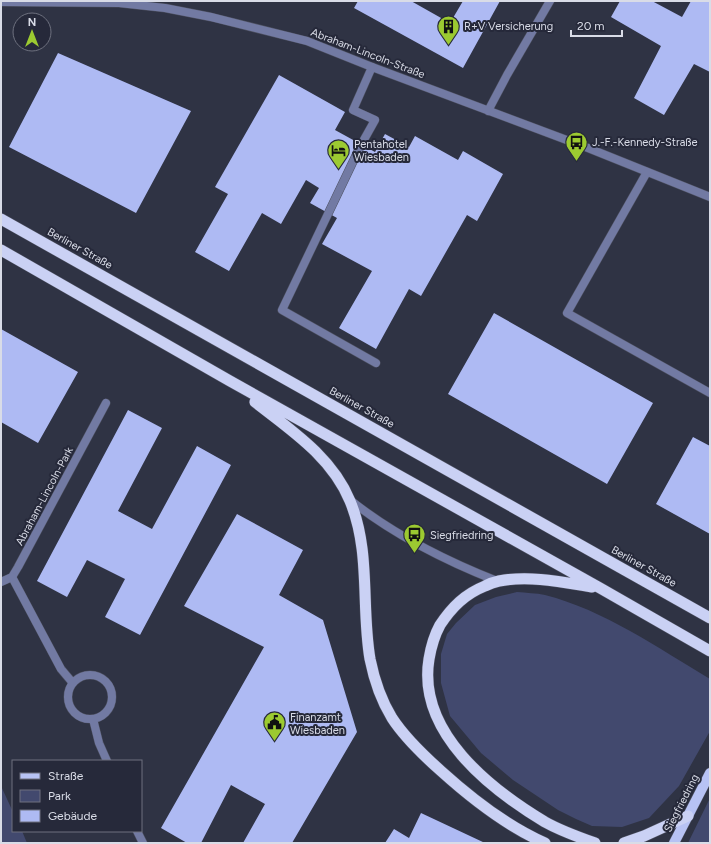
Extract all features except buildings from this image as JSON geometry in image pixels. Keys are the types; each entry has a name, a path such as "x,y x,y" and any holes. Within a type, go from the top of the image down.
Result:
{"highway":[{"name":"Berliner Straße","path":"1,219 710,618"},
{"path":"1,250 230,382 600,588 710,652"},
{"path":"230,382 311,446 334,473 349,500 358,522 362,546 370,659 376,683 392,718 401,731 428,759 459,786 494,814 545,843"},
{"path":"595,843 546,822 482,777 458,751 444,729 432,705 428,687 427,671 430,649 437,630 447,614 457,603 472,591 498,581 519,578 600,588"},
{"path":"624,843 644,836 688,816"}],"main road":[{"name":"Siegfriedring","path":"674,843 710,773"}],"street":[{"path":"488,111 550,1"},
{"name":"Abraham-Lincoln-Straße","path":"1,2 119,3 165,8 211,17 307,41 588,148 710,197"},
{"path":"372,67 353,110 375,120 361,145 282,310 376,363"},
{"path":"647,172 567,312 710,394"},
{"name":"Abraham-Lincoln-Park","path":"12,577 106,403"},
{"path":"349,500 371,516 419,544 466,568 498,581"},
{"path":"1,582 12,577 61,669 72,682"},
{"path":"92,674 105,680 110,686 112,700 106,713 100,717 92,719 85,719 72,711 68,704 67,697 68,689 72,682 84,675 92,674"},
{"path":"92,719 99,743 107,760"},
{"path":"138,832 143,843"}],"green space":[{"path":"517,592 545,595 588,610 630,631 710,679 710,731 679,786 649,818 622,827 592,826 558,810 513,780 481,753 450,716 441,683 441,654 447,634 475,605 496,597"},
{"path":"1,786 12,810 12,832 22,832 27,843 1,843"},
{"path":"710,798 710,843 688,843"}],"place":[{"name":"R+V Versicherung","path":"449,46"},
{"name":"J.-F.-Kennedy-Straße","path":"576,162"},
{"name":"Pentahotel Wiesbaden","path":"338,170"},
{"name":"Siegfriedring","path":"415,554"},
{"name":"Finanzamt Wiesbaden","path":"274,742"}]}
